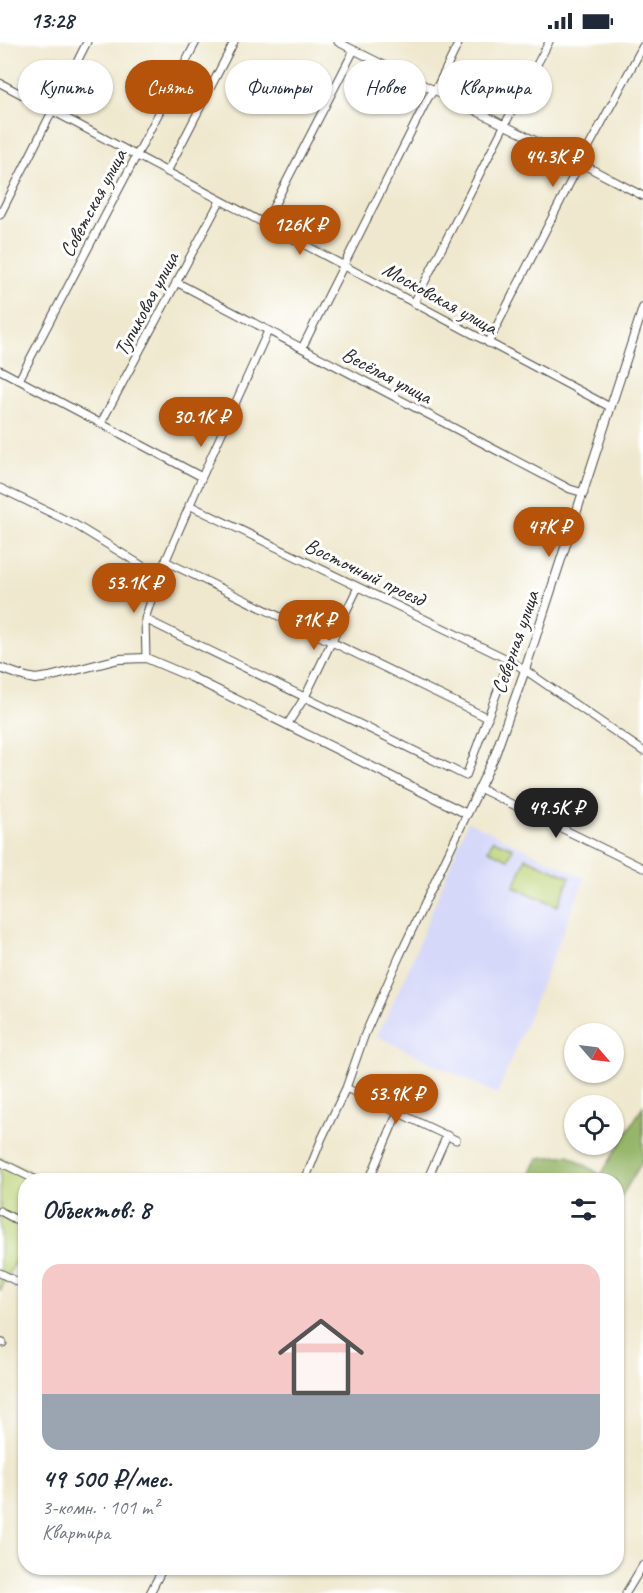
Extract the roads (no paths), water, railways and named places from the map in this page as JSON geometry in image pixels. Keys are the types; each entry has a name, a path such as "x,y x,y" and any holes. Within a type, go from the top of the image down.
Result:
{"street":[{"path":"78,60 87,42"},
{"name":"Советская улица","path":"19,380 196,42"},
{"path":"167,172 234,42"},
{"path":"338,42 643,196"},
{"path":"302,348 428,98 438,85 459,42"},
{"path":"414,303 549,42"},
{"path":"488,344 580,163 643,46"},
{"path":"265,223 354,50"},
{"name":"Московская улица","path":"0,83 18,93"},
{"path":"0,215 51,114"},
{"name":"Московская улица","path":"59,114 610,407"},
{"name":"Тупиковая улица","path":"101,423 220,201"},
{"name":"Весёлая улица","path":"176,282 570,489 584,493"},
{"name":"Северная улица","path":"467,814 495,755 525,670 643,308"},
{"path":"146,658 145,619 159,576 268,332"},
{"path":"0,370 202,477"},
{"path":"0,488 74,524 159,576"},
{"name":"Восточный проезд","path":"189,505 508,660 643,752"},
{"path":"165,561 488,718"},
{"path":"287,725 305,697 358,587"},
{"path":"145,619 466,776 508,660"},
{"path":"0,668 35,679 120,659 146,658 191,677 467,814 365,1034 346,1088 308,1173"},
{"path":"479,788 643,868"},
{"path":"346,1088 456,1140"},
{"path":"372,1173 398,1112"},
{"path":"431,1173 447,1135"},
{"path":"0,1162 22,1173"},
{"path":"0,1211 18,1220"},
{"path":"0,1273 18,1282"},
{"path":"626,1593 643,1565"},
{"path":"150,1593 159,1575"}]}
